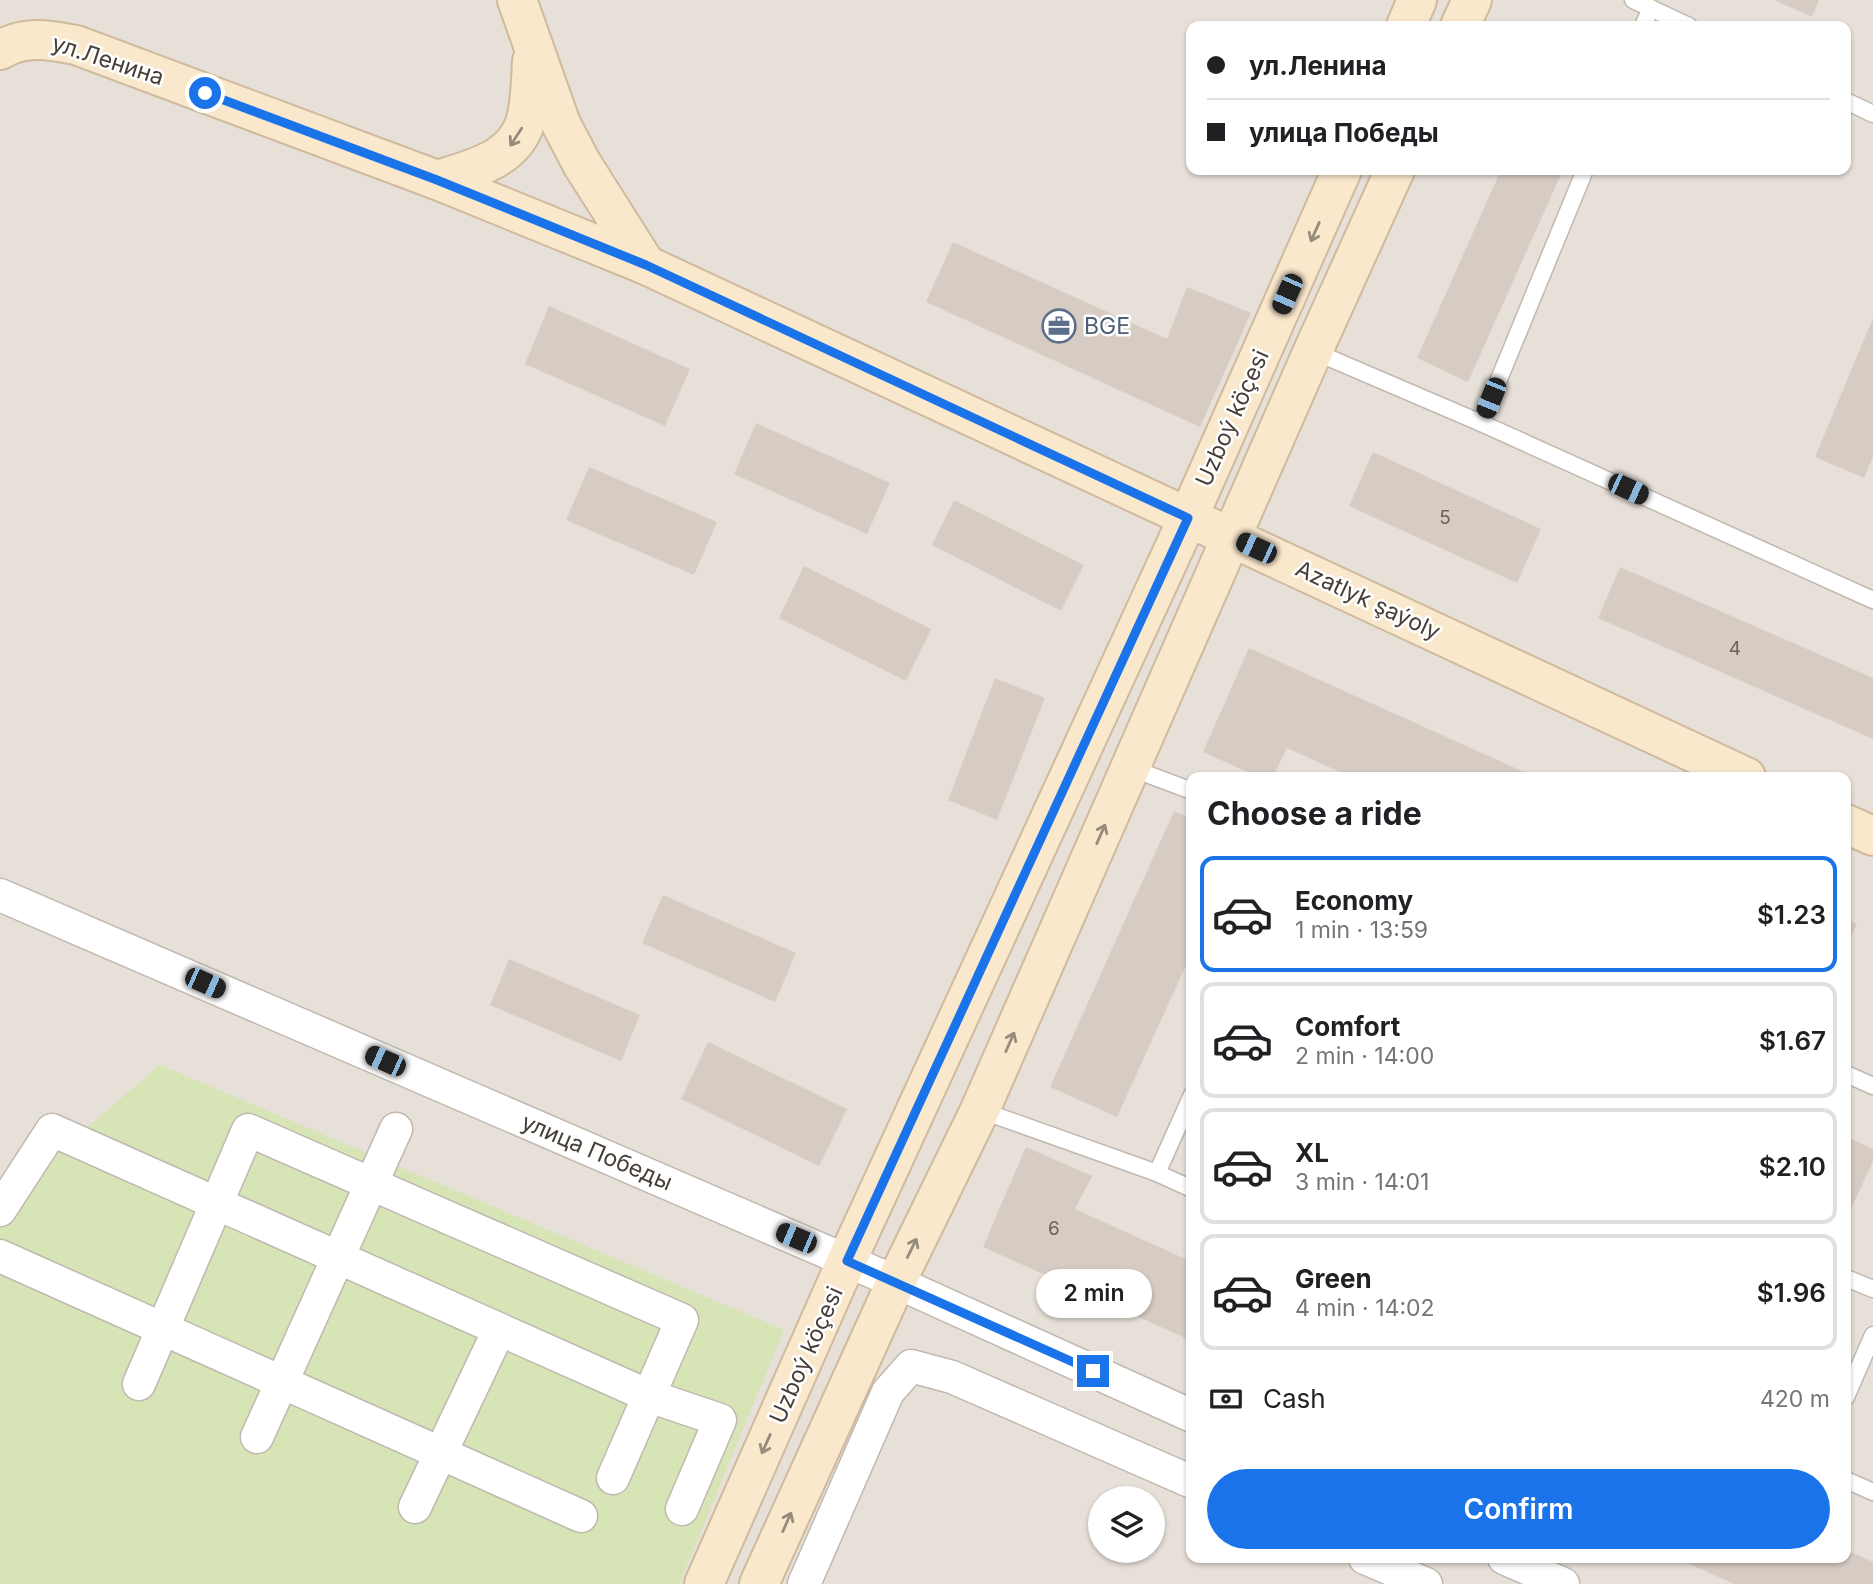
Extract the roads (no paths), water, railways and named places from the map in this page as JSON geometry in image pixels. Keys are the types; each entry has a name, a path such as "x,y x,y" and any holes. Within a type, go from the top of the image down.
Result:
{"street":[{"path":"517,0 566,134 646,265"},
{"path":"1408,21 1417,0"},
{"path":"1462,21 1472,0"},
{"name":"ул.Ленина","path":"0,50 39,38 76,45 437,180 646,265"},
{"path":"437,180 484,166 503,154 516,140 527,117 533,48"},
{"name":"Uzboý köçesi","path":"704,1584 847,1261 1188,518 1340,175"},
{"name":"Uzboý köçesi","path":"760,1584 896,1282 980,1110 1231,536 1393,175"},
{"name":"Azatlyk şaýoly","path":"646,265 1735,772"},
{"path":"1851,826 1873,836"},
{"name":"улица Победы","path":"0,895 896,1282 1186,1413"},
{"path":"257,1437 396,1129"},
{"path":"0,1210 52,1130 649,1396 720,1420 682,1508"},
{"path":"139,1384 248,1130 682,1320 614,1478"},
{"path":"0,1256 581,1516"},
{"path":"415,1507 499,1329"},
{"path":"804,1584 888,1392 911,1366 952,1377 1186,1479"},
{"path":"1377,1563 1426,1584"},
{"path":"1515,1563 1563,1584"}],"lane":[{"path":"1633,0 1678,21"},
{"path":"1645,21 1651,8"},
{"path":"1851,103 1873,114"},
{"path":"1481,423 1582,175"},
{"path":"1313,351 1481,423 1873,600"},
{"path":"1131,768 1186,789"},
{"path":"1851,1076 1873,1086"},
{"path":"1157,1173 1186,1108"},
{"path":"980,1110 1157,1173 1186,1186"},
{"path":"1851,1280 1873,1289"},
{"path":"1851,1385 1873,1335"},
{"path":"1851,1482 1873,1492"}],"place":[{"name":"BGE","path":"1059,326"}]}
